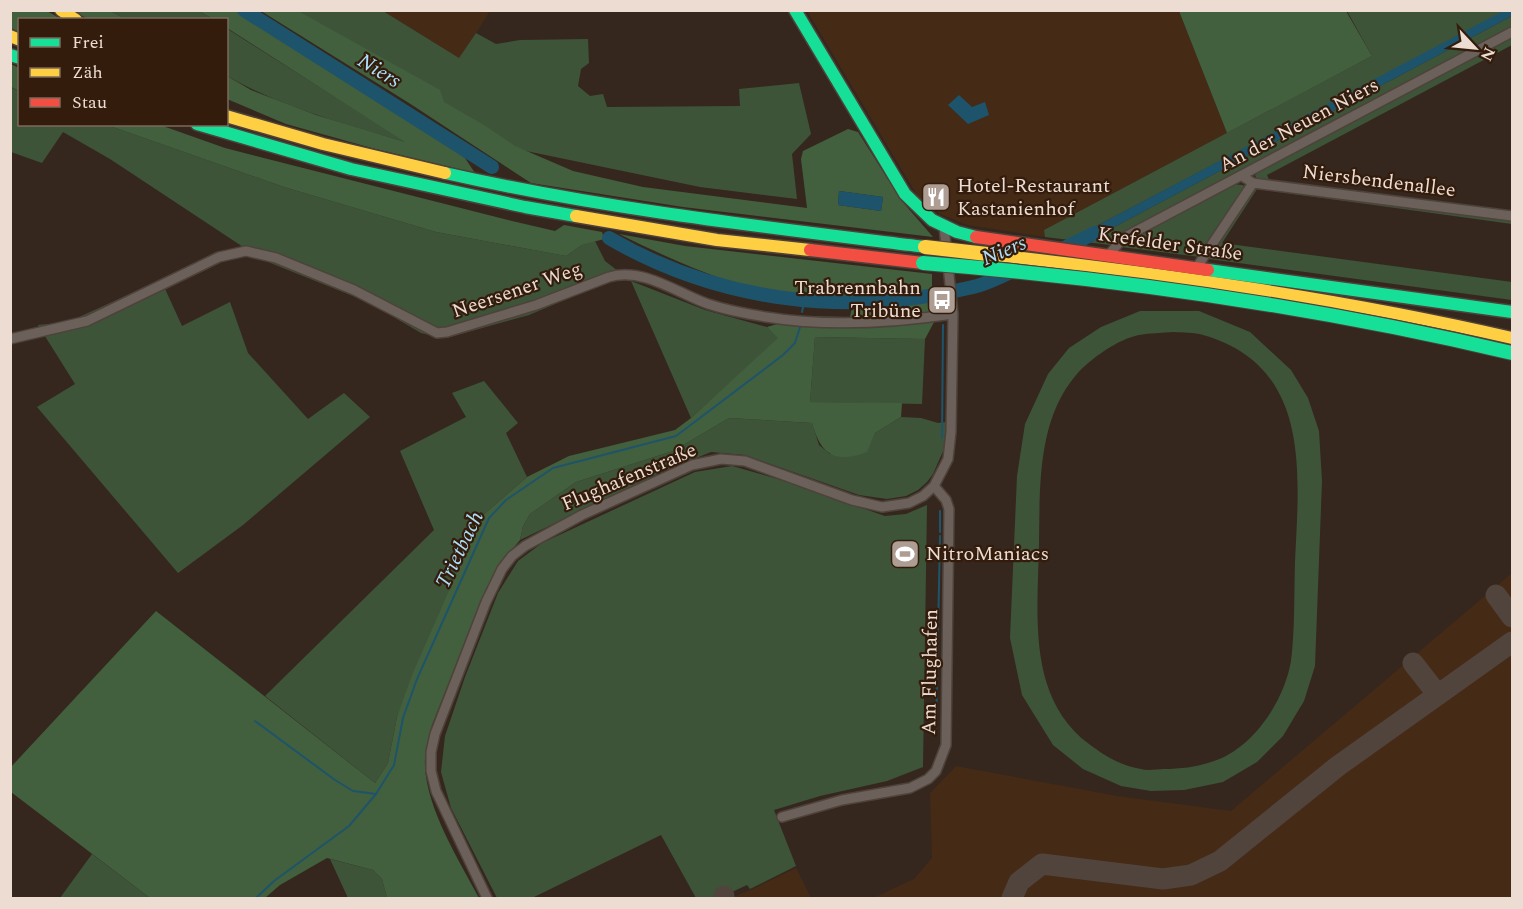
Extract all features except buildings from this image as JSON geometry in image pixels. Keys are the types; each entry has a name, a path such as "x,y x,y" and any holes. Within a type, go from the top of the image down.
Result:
{"main road":[{"name":"Krefelder Straße","path":"795,10 905,194 927,216 944,226 973,235 1040,247 1512,312"},
{"path":"228,106 297,138"},
{"path":"228,117 297,138 485,182 560,196 653,211 925,247 1249,286 1380,309 1512,338"},
{"path":"204,126 362,172 525,207 717,240 1187,292 1397,327 1512,353"}],"street":[{"name":"An der Neuen Niers","path":"1108,256 1124,238 1512,32"},
{"name":"Niersbendenallee","path":"1242,176 1253,183 1512,216"},
{"path":"1197,267 1253,183"},
{"name":"Flughafenstraße","path":"487,898 436,791 431,771 431,752 435,734 486,602 502,569 512,556 539,537 692,465 721,459 745,461 852,500 882,507 909,503 924,496 934,486 948,459 951,432 953,309 944,226"},
{"name":"Neersener Weg","path":"10,339 87,321 219,257 246,251 276,258 354,290 437,333 516,312 609,277 623,274 649,279 710,304 767,317 838,322 932,317 953,309"},
{"name":"Am Flughafen","path":"782,817 842,800 910,788 928,779 936,771 946,745 949,509 946,500 934,486"}],"shaded area":[{"path":"383,11 490,11 460,59"},
{"path":"807,11 1179,11 1227,133 1044,230 1045,237 967,225 940,214 918,197"},
{"path":"1512,573 1512,898 873,898 914,879 932,858 930,793 956,766 1117,796 1231,811"},
{"path":"796,868 811,898 731,898 757,887"}],"green space":[{"path":"11,11 47,11 59,18 18,18 18,32 11,28"},
{"path":"73,11 110,11 124,18 86,18"},
{"path":"110,11 199,11 211,18 124,18"},
{"path":"199,11 236,11 413,121 465,158 475,173 286,124 228,99 228,77 251,90 316,115 405,142 228,29 228,18 211,18"},
{"path":"261,11 298,11 440,90 444,102 515,146 573,171 643,187 807,208 801,159 803,151 848,129 858,132 901,200 933,237 683,207 531,183 409,103","holes":["839,191 883,197 881,211 838,205"]},
{"path":"295,11 383,11 459,58 476,33 496,44 520,40 588,39 589,63 581,69 578,86 590,96 603,94 607,107 740,106 739,89 799,83 811,134 792,154 797,199 700,187 507,147"},
{"path":"1179,11 1346,11 1372,56 1227,133"},
{"path":"1347,11 1505,11 1070,240 1045,237 1044,230 1372,56"},
{"path":"1512,16 1512,29 1122,235 1110,245 1086,242"},
{"path":"228,29 408,143 338,122 248,87 228,77"},
{"path":"1512,35 1512,45 1267,175 1270,182 1257,180 1255,175 1260,169"},
{"path":"11,64 18,68 18,90 11,87"},
{"path":"10,87 18,91 18,126 110,126 284,187 436,232 566,256 582,245 595,241 605,261 631,281 614,279 529,315 442,338 421,333 368,302 263,260 110,159 63,132 42,163 11,152"},
{"path":"110,126 163,126 225,148 512,221 555,231 564,225 602,232 604,239 582,245 566,256 436,232 284,187"},
{"path":"1231,184 1243,185 1245,188 1200,257 1121,247 1135,234"},
{"path":"1258,187 1512,221 1512,224 1257,189 1222,243 1512,282 1512,300 1209,259 1209,255 1253,189"},
{"path":"619,234 685,246 932,274 932,291 856,298 776,292 714,276"},
{"path":"161,280 182,326 230,302 248,353 308,419 344,393 370,417 243,525 178,573 37,407 75,384 38,325 68,322"},
{"path":"631,281 705,310 767,327 779,338 691,418"},
{"path":"940,295 940,311 925,339 815,337 810,402 902,403 901,417 875,433 867,452 846,457 831,454 820,443 812,423 729,418 673,451 576,482 530,514 523,526 520,540 501,563 486,589 432,725 425,756 431,800 479,898 387,898 382,879 373,870 327,858 280,885 265,898 150,898 11,792 10,768 156,611 375,783 388,763 397,717 412,675 482,516 527,477 569,456 675,430 778,338 767,327 787,321 797,323 802,316 850,317 852,307"},
{"path":"1140,311 1199,311 1250,332 1291,370 1308,398 1319,431 1322,481 1315,666 1304,701 1283,736 1257,762 1223,782 1184,790 1151,791 1121,786 1083,769 1053,745 1022,695 1010,638 1017,476 1025,424 1048,374 1069,348 1101,327","holes":["1174,332 1203,335 1238,350 1264,371 1281,397 1291,427 1298,493 1293,637 1291,661 1281,692 1264,722 1240,747 1226,756 1200,765 1147,770 1120,763 1089,744 1069,725 1054,702 1045,678 1038,625 1041,477 1047,434 1054,413 1063,393 1076,375 1097,356 1131,337"]},
{"path":"815,337 925,339 922,404 810,402"},
{"path":"484,381 518,423 506,433 527,477 482,516 397,717 388,763 375,783 265,696 434,530 400,451 466,417 452,393"},
{"path":"901,417 921,418 938,423 947,422 944,449 933,474 918,490 906,496 887,499 859,495 745,455 711,452 664,471 520,540 523,526 530,514 576,482 673,451 729,418 812,423 819,445 830,454 866,452 875,433"},
{"path":"732,466 778,479 885,516 906,514 927,505 923,767 887,781 820,796 774,810 796,866 750,889 747,885 719,898 696,898 661,835 532,898 497,898 451,808 441,772 445,736 498,593 518,561 542,543 695,472"},
{"path":"92,854 150,898 60,898"},
{"path":"330,859 373,870 382,879 387,898 348,898"}],"water":[{"path":"1505,10 1512,11 1512,16 1086,242 1070,240"},
{"path":"959,95 972,107 985,102 989,115 968,124 948,105"},
{"path":"839,191 883,197 881,211 838,205"}],"waterway":[{"name":"Niers","path":"244,10 492,167"},
{"name":"Niers","path":"1056,252 1095,233"},
{"name":"Trietbach","path":"609,238 651,260 695,277 740,290 786,298 832,302 879,301 926,296 978,286 1011,272"},
{"name":"Trietbach","path":"802,312 804,302"},
{"path":"942,438 943,325"},
{"name":"Trietbach","path":"256,898 274,881 349,826 376,794 394,765 403,718 417,679 489,518 506,500 553,468 676,436 783,355 795,343 800,327"},
{"path":"940,511 940,532"},
{"path":"936,730 940,536"},
{"path":"255,721 353,791 376,794"}],"taxiway":[{"path":"1496,595 1512,617"},
{"path":"1012,898 1019,882 1042,864 1163,879 1191,875 1220,861 1338,766 1512,642"},
{"path":"1413,663 1438,695"}],"traffic: fast":[{"path":"795,10 905,194 932,220 957,232 976,237"},
{"path":"10,55 18,57"},
{"path":"204,126 351,169 576,216"},
{"path":"445,173 624,207 925,247"},
{"path":"923,263 1071,277 1219,297 1366,322 1512,353"},
{"path":"1208,270 1512,312"}],"traffic: slow":[{"path":"61,10 73,18"},
{"path":"10,36 18,39"},
{"path":"228,117 323,144 445,173"},
{"path":"576,216 717,240 810,250"},
{"path":"925,247 987,254"},
{"path":"987,254 1251,288 1382,311 1512,338"}],"traffic: jam":[{"path":"976,237 1208,270"},
{"path":"810,250 923,263"}],"place":[{"name":"Hotel-Restaurant Kastanienhof","path":"936,197"},
{"name":"Trabrennbahn Tribüne","path":"942,300"},
{"name":"NitroManiacs","path":"905,554"}]}
